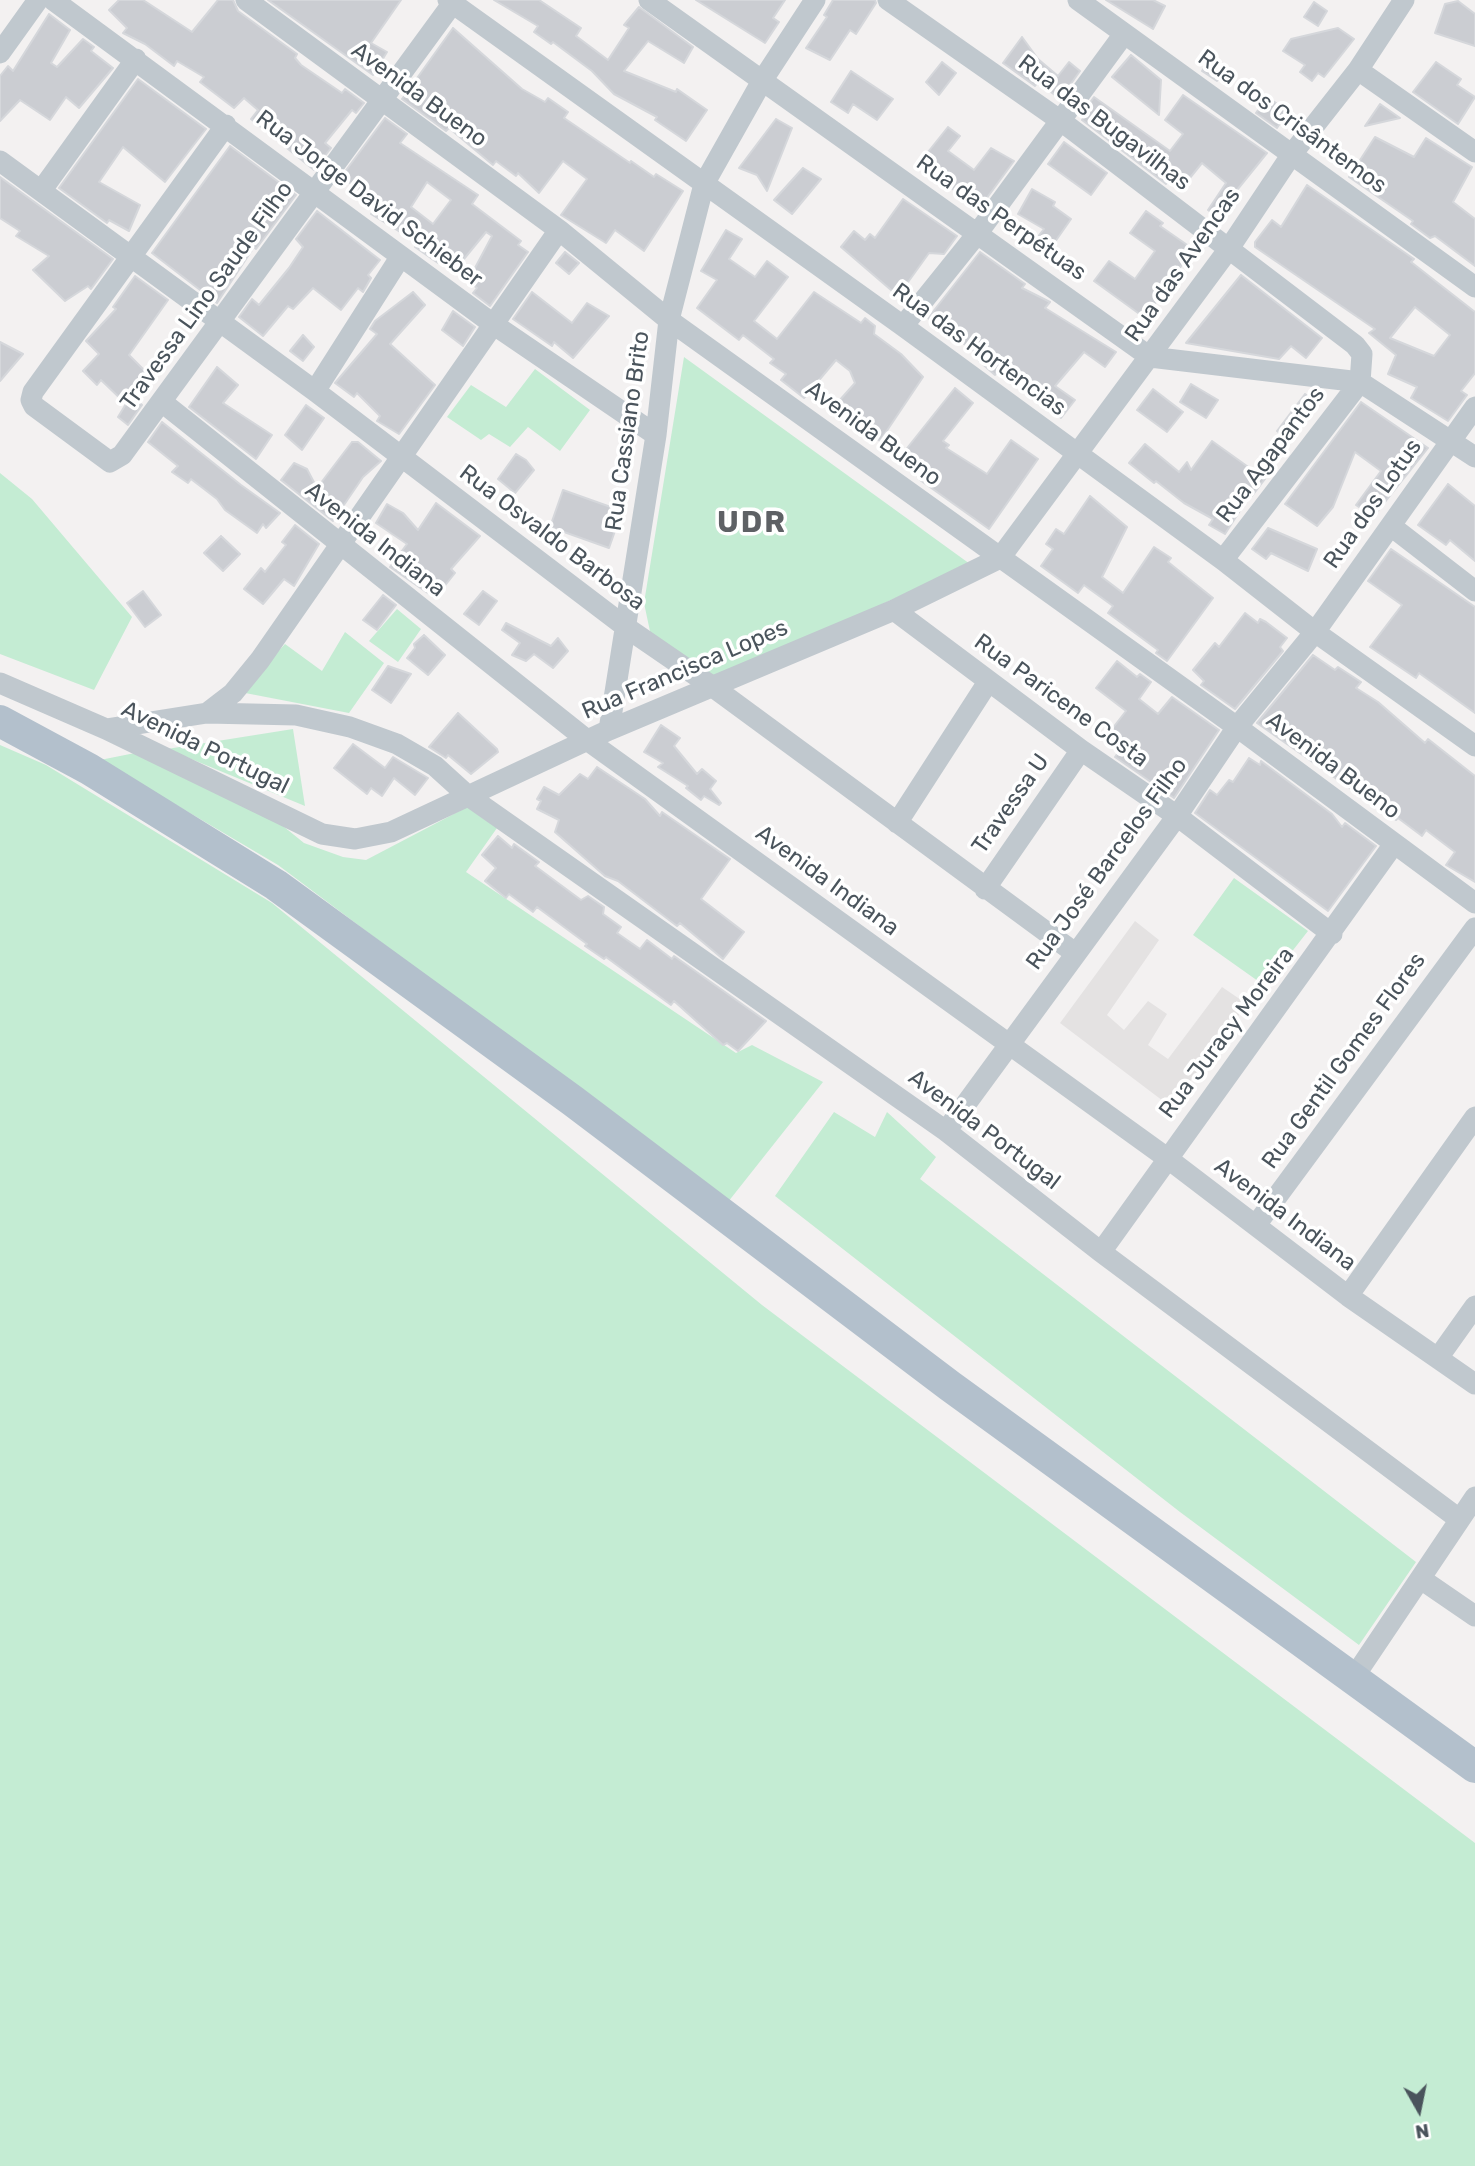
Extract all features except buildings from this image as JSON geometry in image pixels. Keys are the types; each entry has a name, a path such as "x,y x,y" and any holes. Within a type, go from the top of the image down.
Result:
{"main road":[{"path":"0,721 89,769 276,885 573,1101 950,1386 1475,1767"}],"street":[{"path":"0,53 38,0"},
{"name":"Rua Jorge David Schieber","path":"53,0 317,191 493,324 656,435"},
{"name":"Avenida Bueno","path":"246,0 559,230 670,320 1237,727 1475,903"},
{"name":"Rua das Perpétuas","path":"649,0 1150,357 1360,382"},
{"name":"Rua Cassiano Brito","path":"608,730 627,628 670,320 704,184 762,80 815,0"},
{"name":"Rua das Bugavilhas","path":"888,0 1061,121 1355,345 1362,354 1360,382"},
{"name":"Rua dos Crisântemos","path":"1078,0 1475,287"},
{"name":"Rua das Avencas","path":"1000,558 1228,250 1292,155 1358,70 1404,0"},
{"name":"Travessa Lino Saude Filho","path":"130,256 33,393 31,400 34,406 68,433 110,461 122,455 162,402 452,1"},
{"name":"Rua das Hortencias","path":"452,1 903,326 1223,560 1315,632 1475,746"},
{"path":"903,326 977,234 1124,34"},
{"path":"41,191 136,59"},
{"path":"1358,70 1475,152"},
{"path":"130,256 226,125"},
{"name":"Rua Osvaldo Barbosa","path":"0,161 315,391 627,628 713,687 1075,953"},
{"path":"207,713 233,693 260,660 559,230"},
{"path":"315,391 401,256"},
{"path":"1360,382 1475,457"},
{"name":"Rua Agapantos","path":"1223,560 1360,382"},
{"name":"Avenida Indiana","path":"162,402 587,740 1167,1158 1348,1296 1475,1384"},
{"name":"Rua dos Lotus","path":"1315,632 1475,407"},
{"path":"1391,526 1475,591"},
{"name":"Rua Francisca Lopes","path":"391,832 608,730 894,610 1000,558"},
{"name":"Rua Paricene Costa","path":"894,610 1081,750 1177,816 1332,934"},
{"name":"Rua José Barcelos Filho","path":"946,1131 1177,816 1237,727 1315,632"},
{"path":"897,823 988,682"},
{"name":"Avenida Portugal","path":"0,684 106,729 323,834 355,839 391,832"},
{"name":"Avenida Portugal","path":"106,729 207,713 296,715 350,727 397,744 425,761 467,795 946,1131 1101,1252 1459,1519"},
{"name":"Travessa U","path":"985,888 1081,750"},
{"name":"Rua Juracy Moreira","path":"1101,1252 1332,934 1394,844"},
{"name":"Rua Gentil Gomes Flores","path":"1256,1226 1475,928"},
{"path":"1348,1296 1475,1117"},
{"path":"1438,1358 1475,1306"},
{"path":"1354,1677 1475,1497"},
{"path":"1422,1579 1475,1616"}],"shaded area":[{"path":"1135,921 1159,940 1107,1015 1124,1030 1148,1001 1167,1014 1148,1045 1168,1059 1222,987 1247,1004 1171,1107 1060,1023"}],"green space":[{"path":"684,357 970,564 716,680 651,636 644,603"},
{"path":"535,369 590,410 560,451 528,427 510,447 489,434 481,440 447,417 471,385 506,407"},
{"path":"0,473 32,499 132,617 94,690 0,654"},
{"path":"397,609 421,629 398,662 369,641"},
{"path":"345,632 384,663 349,713 240,692 285,644 322,671"},
{"path":"293,729 305,806 167,749"},
{"path":"0,745 46,765 272,903 762,1305 1475,1843 1475,2166 0,2166"},
{"path":"135,753 283,826 304,843 343,857 366,860 469,806 497,828 466,872 736,1053 752,1045 823,1082 728,1202 278,865 100,760"},
{"path":"1234,878 1308,931 1265,986 1193,935"},
{"path":"834,1112 875,1137 887,1112 936,1157 920,1179 1416,1562 1359,1645 1180,1512 775,1196"}],"district":[{"name":"UDR","path":"752,523"}]}
